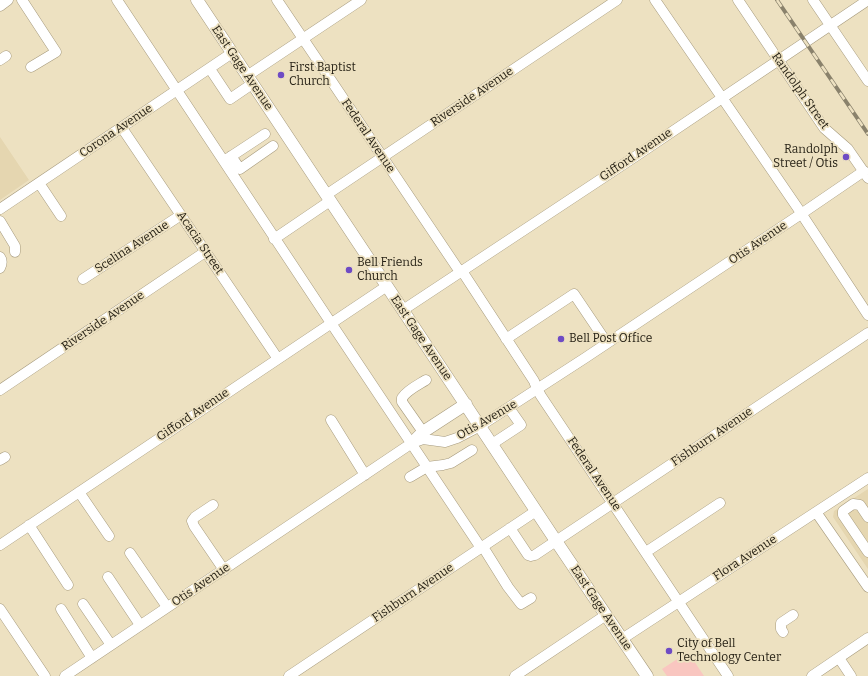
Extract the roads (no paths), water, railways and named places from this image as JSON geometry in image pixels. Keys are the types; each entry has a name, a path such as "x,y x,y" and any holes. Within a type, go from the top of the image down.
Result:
{"main road":[{"name":"East Gage Avenue","path":"197,0 647,676"},
{"path":"412,443 423,432 466,404"}],"street":[{"path":"0,6 8,0"},
{"path":"22,0 56,52 31,67"},
{"path":"117,0 176,91 227,158 274,238 508,587 521,604 531,598"},
{"name":"Federal Avenue","path":"277,0 506,339 534,381 537,389 728,676"},
{"path":"210,69 230,99 250,80 303,39 361,0"},
{"name":"Riverside Avenue","path":"274,238 383,157 617,0"},
{"path":"655,0 868,315"},
{"name":"Randolph Street","path":"738,0 824,128 848,148 866,174"},
{"path":"813,0 868,81"},
{"name":"Gifford Avenue","path":"403,310 868,0"},
{"name":"Corona Avenue","path":"0,209 232,53"},
{"name":"Acacia Street","path":"122,128 278,359"},
{"path":"227,158 265,134"},
{"path":"227,158 240,169 273,146"},
{"name":"Otis Avenue","path":"65,676 412,443 424,439 445,442 457,438 480,426 801,214 866,174"},
{"path":"39,183 61,216"},
{"name":"Scelina Avenue","path":"83,279 181,215"},
{"path":"0,221 15,246 15,252"},
{"name":"Riverside Avenue","path":"0,390 205,252"},
{"path":"0,257 2,259 0,268"},
{"name":"Gifford Avenue","path":"0,545 387,286"},
{"path":"506,339 574,294 607,343"},
{"name":"Fishburn Avenue","path":"510,528 528,555 535,555 868,333"},
{"path":"423,432 402,402 402,398 410,390 426,380"},
{"path":"492,444 520,425 509,408"},
{"path":"331,420 365,475"},
{"path":"410,477 427,467 451,463 472,450"},
{"name":"Flora Avenue","path":"622,639 868,478"},
{"path":"79,492 109,536"},
{"path":"846,492 853,504"},
{"path":"646,552 720,503"},
{"path":"868,517 860,505 853,504 843,510 843,515 868,552"},
{"path":"213,505 195,517 192,521 224,570"},
{"name":"Fishburn Avenue","path":"289,676 536,511"},
{"path":"816,512 868,587"},
{"path":"29,525 68,585"},
{"path":"130,553 167,607"},
{"path":"108,577 140,626"},
{"path":"84,604 111,645"},
{"path":"0,609 45,676"},
{"path":"61,610 92,658"},
{"path":"515,676 606,615"},
{"path":"783,632 781,629 781,623 793,615"},
{"path":"812,676 868,638"},
{"path":"839,658 851,676"}],"railway":[{"path":"777,0 868,134"}],"place":[{"name":"First Baptist Church","path":"281,75"},
{"name":"Randolph Street / Otis","path":"846,157"},
{"name":"Bell Friends Church","path":"349,270"},
{"name":"Bell Post Office","path":"561,339"},
{"name":"City of Bell Technology Center","path":"669,651"}]}
